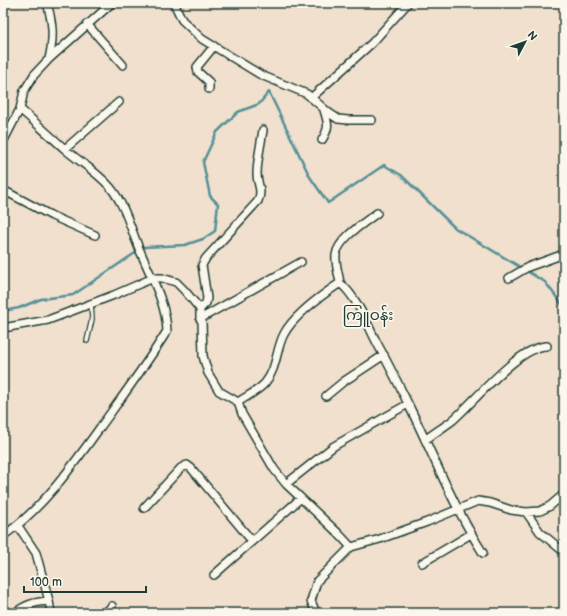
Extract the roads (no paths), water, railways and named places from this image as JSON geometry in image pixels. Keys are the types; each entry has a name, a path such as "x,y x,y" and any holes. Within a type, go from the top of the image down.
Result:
{"street":[{"path":"47,3 52,21 53,35 48,59"},
{"path":"3,142 20,109 24,91 34,74 48,59 112,3"},
{"path":"174,3 182,20 202,38 261,75 307,94 329,113 338,118 348,120 372,120"},
{"path":"311,98 372,43 408,3"},
{"path":"87,24 123,65"},
{"path":"209,89 208,82 203,75 198,72 198,67 214,46"},
{"path":"65,149 119,102"},
{"path":"322,140 327,132 328,124 324,108"},
{"path":"3,536 18,526 44,499 70,468 119,402 167,331 167,317 153,278 140,253 123,206 110,188 98,176 20,109"},
{"path":"200,309 206,303 207,298 202,265 206,258 258,201 261,195 261,187 257,176 263,130"},
{"path":"3,190 52,216 95,235"},
{"path":"377,214 346,237 338,250 336,261 340,283 347,289 354,299 384,355 457,510 482,552"},
{"path":"509,278 528,267 564,254"},
{"path":"200,319 301,262"},
{"path":"3,328 48,320 114,295 153,278 162,278 176,282 200,309 200,319 202,321 203,356 208,374 219,391 238,402 242,414 274,468 286,484 351,547"},
{"path":"238,402 260,388 266,382 271,374 284,334 292,323 302,312 340,283"},
{"path":"425,440 452,420 500,373 527,352 539,346 546,346"},
{"path":"326,396 343,382 384,355"},
{"path":"286,484 334,446 408,404"},
{"path":"144,508 181,468 187,465 252,541"},
{"path":"316,613 311,601 317,581 351,547 380,539 478,501 490,503 511,510 526,512 540,511 550,506 564,494"},
{"path":"214,574 301,498"},
{"path":"526,512 540,532 564,552"},
{"path":"18,526 36,553 51,613"},
{"path":"422,563 471,534"},
{"path":"15,613 28,604 49,601"},
{"path":"105,613 112,606"}],"lane":[{"path":"87,341 92,319 91,304"}],"waterway":[{"path":"3,311 19,308 41,299 73,295 144,247 185,245 203,239 215,231 218,204 210,196 203,162 217,132 238,112 259,104 269,92 310,177 328,203 384,165 401,175 455,228 545,282 564,307"}],"district":[{"name":"ကြူဝန်း","path":"368,315"}]}
